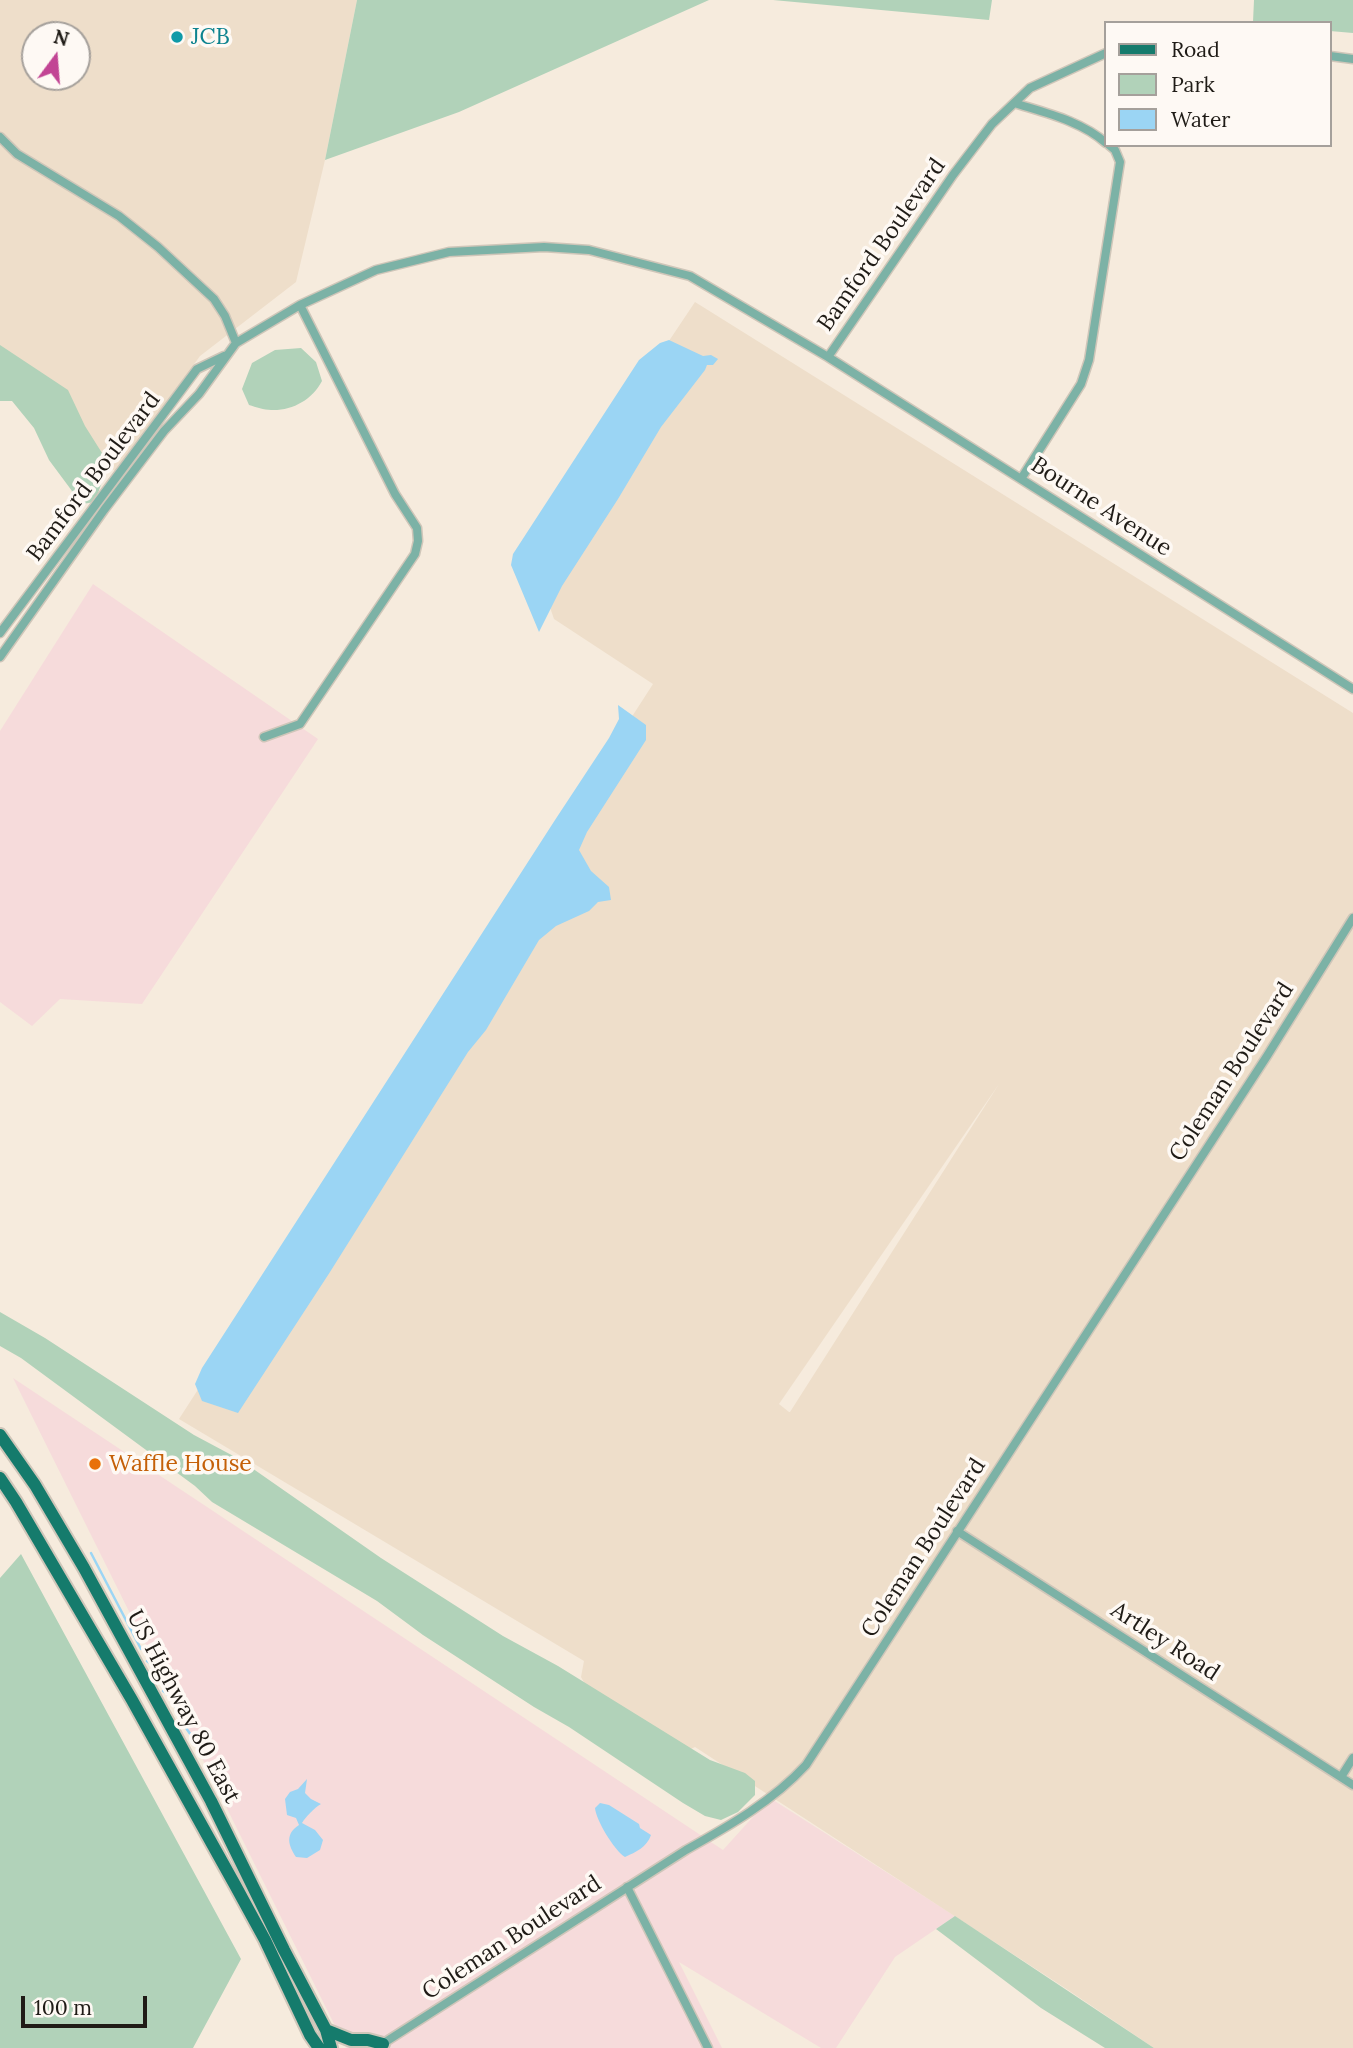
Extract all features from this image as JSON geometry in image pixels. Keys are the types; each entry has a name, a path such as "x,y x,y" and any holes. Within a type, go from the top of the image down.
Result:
{"main road":[{"name":"US Highway 80 East","path":"0,1435 35,1485 84,1568 211,1801 326,2030 331,2048"},
{"name":"US Highway 80 East","path":"0,1478 158,1746 265,1940 310,2035 319,2048"},
{"path":"326,2030 351,2040 369,2040 380,2046"}],"street":[{"name":"Bamford Boulevard","path":"0,657 104,510 164,431 199,394 236,343 300,305 376,270 449,252 544,247 589,250 690,276 828,357 953,175 992,124 1030,88 1104,54"},
{"path":"1332,56 1353,59"},
{"path":"1014,103 1073,122 1104,141"},
{"path":"0,137 17,154 119,216 158,247 214,299 225,316 236,343"},
{"path":"1021,479 1081,384 1088,360 1120,162 1112,147"},
{"path":"264,737 300,723 415,554 418,541 417,528 395,494 300,305"},
{"name":"Bamford Boulevard","path":"0,633 197,369 227,355"},
{"name":"Bourne Avenue","path":"828,357 1353,689"},
{"name":"Coleman Boulevard","path":"380,2046 626,1887 724,1829 770,1798 806,1765 1267,1056 1353,918"},
{"name":"Artley Road","path":"957,1531 1353,1785"},
{"path":"1341,1777 1353,1758"},
{"path":"626,1887 708,2048"}],"shaded area":[{"path":"0,0 357,0 325,160 296,282 200,356 116,472 75,439 0,350"},
{"path":"695,302 1353,713 1353,2048 1154,2048 695,1747 687,1751 590,1693 581,1677 584,1661 179,1419 653,684 554,619 530,549","holes":["999,1084 790,1412 779,1404"]},
{"path":"93,584 318,739 142,1004 60,999 32,1026 0,1002 0,731"},
{"path":"13,1378 723,1850 770,1798 955,1916 895,1957 836,2048 821,2048 679,1962 722,2048 346,2048"}],"green space":[{"path":"357,0 709,0 459,112 325,160"},
{"path":"773,0 992,0 989,20"},
{"path":"1254,0 1353,0 1353,33 1332,31 1332,21 1253,21"},
{"path":"0,345 68,390 85,426 102,453 105,473 95,502 69,506 72,491 49,460 34,428 12,401 0,401"},
{"path":"301,348 316,362 322,381 313,394 286,409 268,410 249,405 242,389 252,363 275,350"},
{"path":"0,1312 45,1338 194,1435 239,1459 381,1558 503,1636 558,1666 710,1760 745,1773 755,1781 755,1795 738,1812 721,1820 705,1816 423,1635 377,1601 212,1502 195,1486 21,1358 0,1346"},
{"path":"21,1554 241,1959 193,2048 0,2048 0,1578"},
{"path":"955,1916 1154,2048 1105,2048 1041,2008 936,1929"}],"water":[{"path":"669,340 703,356 711,355 718,359 713,365 707,365 661,427 562,586 539,632 511,565 513,554 639,360 660,343"},
{"path":"618,705 646,725 646,740 587,832 579,850 591,871 609,887 611,900 598,902 589,911 556,926 539,940 486,1030 468,1052 238,1413 202,1401 195,1384 202,1368 609,738 619,719"},
{"path":"307,1779 305,1793 321,1804 302,1823 315,1830 323,1840 320,1850 307,1858 296,1857 291,1848 290,1836 299,1825 296,1818 287,1815 285,1799"},
{"path":"600,1803 609,1805 639,1824 640,1828 651,1835 647,1843 625,1857 602,1827 595,1808"}],"waterway":[{"path":"91,1553 141,1649"},
{"path":"147,1661 157,1677"},
{"path":"163,1691 199,1742"}],"place":[{"name":"JCB","path":"177,37"},
{"name":"Waffle House","path":"95,1464"}]}
